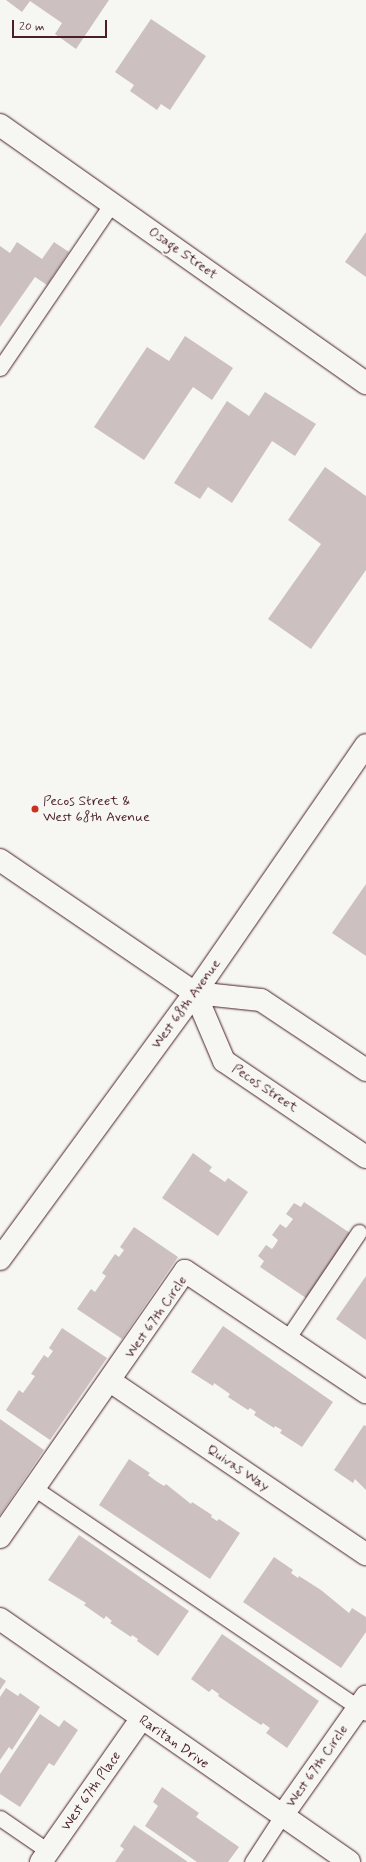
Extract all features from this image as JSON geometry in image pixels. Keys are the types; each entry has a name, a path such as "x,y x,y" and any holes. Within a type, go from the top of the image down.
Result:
{"street":[{"name":"Osage Street","path":"0,125 366,383"},
{"name":"West 68th Avenue","path":"0,1259 196,993 366,745"},
{"path":"0,860 196,993 261,1000 366,1070"},
{"name":"Pecos Street","path":"196,993 224,1061 366,1158"},
{"name":"West 67th Circle","path":"0,1536 110,1381 185,1271 366,1392"},
{"name":"Quivas Way","path":"110,1381 366,1554"},
{"name":"Raritan Drive","path":"0,1619 141,1719 349,1862"},
{"name":"West 67th Circle","path":"282,1816 363,1706"},
{"name":"West 67th Place","path":"44,1856 141,1719"}],"lane":[{"path":"0,368 112,203"},
{"path":"287,1339 359,1232"},
{"path":"34,1488 363,1706"},
{"path":"252,1862 282,1816"},
{"path":"0,1818 44,1856"}],"building":[{"path":"6,0 109,0 76,49 55,34 62,23 30,1 22,12"},
{"path":"151,19 206,56 170,110 161,104 157,110 130,91 134,85 115,72"},
{"path":"366,232 366,277 345,262"},
{"path":"17,242 42,259 54,242 69,252 47,285 35,277 0,327 0,246 10,253"},
{"path":"185,336 233,368 212,400 193,387 144,460 94,427 147,347 169,361"},
{"path":"265,392 316,424 295,456 272,441 232,503 208,487 200,499 174,483 227,401 249,416"},
{"path":"325,467 366,496 366,570 311,649 268,619 321,544 288,520"},
{"path":"366,884 366,956 332,933"},
{"path":"193,1153 212,1167 209,1171 225,1182 228,1178 248,1192 218,1236 162,1198"},
{"path":"304,1202 350,1233 306,1298 260,1267 264,1261 258,1256 266,1245 272,1249 275,1245 278,1240 272,1235 280,1224 286,1228 293,1219 286,1214 294,1203 301,1207"},
{"path":"134,1227 178,1257 122,1339 77,1309 91,1289 95,1292 106,1276 102,1273 115,1254 119,1257 124,1250 120,1247"},
{"path":"366,1276 366,1340 336,1319"},
{"path":"223,1326 333,1402 302,1447 280,1433 282,1430 275,1426 274,1428 254,1415 256,1412 250,1408 248,1410 228,1397 230,1394 214,1383 213,1386 191,1372"},
{"path":"62,1328 107,1358 50,1440 6,1410 19,1390 23,1393 35,1376 31,1374 44,1355 48,1358 53,1351 49,1348"},
{"path":"0,1419 44,1450 0,1515"},
{"path":"364,1425 366,1426 366,1490 355,1479 353,1483 334,1470"},
{"path":"129,1459 150,1473 148,1475 156,1481 164,1486 166,1484 191,1504 192,1502 212,1515 211,1517 217,1521 219,1519 240,1533 210,1579 99,1505"},
{"path":"79,1535 189,1611 158,1656 137,1641 138,1639 132,1635 131,1637 110,1623 112,1621 106,1616 104,1619 84,1605 86,1603 48,1580"},
{"path":"274,1557 293,1570 291,1573 298,1578 299,1576 321,1590 349,1613 352,1608 366,1617 366,1632 341,1668 243,1602"},
{"path":"222,1634 319,1701 287,1748 266,1733 270,1728 263,1723 261,1725 218,1696 219,1694 212,1689 209,1692 191,1679"},
{"path":"0,1677 6,1681 0,1690"},
{"path":"6,1688 18,1696 20,1693 40,1707 12,1750 9,1747 0,1760 0,1697"},
{"path":"40,1714 59,1727 64,1720 78,1730 54,1766 49,1763 20,1807 0,1794 0,1774"},
{"path":"162,1787 199,1813 196,1817 239,1847 228,1862 197,1862 145,1826 158,1806 153,1802"},
{"path":"134,1825 188,1862 115,1862 124,1849 120,1846"}],"place":[{"name":"Pecos Street & West 68th Avenue","path":"35,809"}]}
